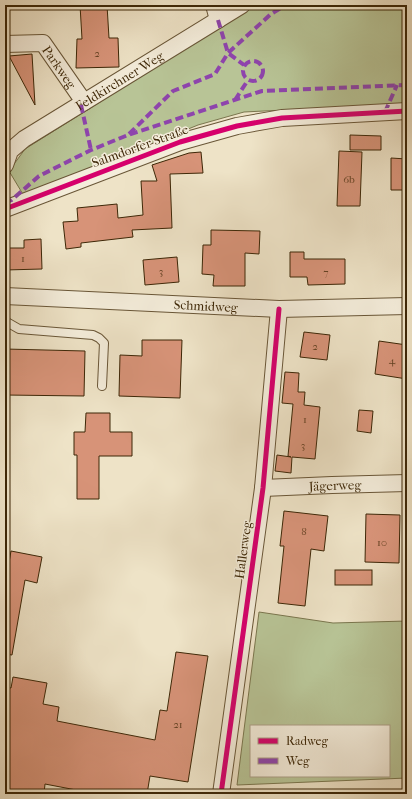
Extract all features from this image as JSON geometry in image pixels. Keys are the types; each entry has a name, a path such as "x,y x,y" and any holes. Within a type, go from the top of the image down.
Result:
{"street":[{"name":"Feldkirchner Weg","path":"5,165 10,151 24,139 84,102 216,13 242,5"},
{"name":"Parkweg","path":"5,44 43,43 84,102"},
{"name":"Salmdorfer Straße","path":"5,209 180,142 237,126 282,118 407,111"},
{"name":"Schmidweg","path":"5,296 279,308 407,306"},
{"name":"Hallerweg","path":"221,794 263,488 279,308"},
{"name":"Jägerweg","path":"263,488 407,483"}],"lane":[{"path":"5,321 19,329 93,335 99,338 104,343 102,386"}],"green space":[{"path":"255,5 407,5 407,104 244,112 198,125 24,196 9,171 25,149"},
{"path":"259,612 333,623 407,621 407,778 237,785"}],"building":[{"path":"80,5 107,5 109,38 118,38 119,67 76,68 77,39 82,39"},
{"path":"32,54 35,105 9,56"},
{"path":"350,135 381,136 381,150 350,150"},
{"path":"339,151 362,152 360,206 337,206"},
{"path":"201,152 203,173 170,174 172,228 132,230 133,237 81,243 81,247 66,249 63,222 78,221 77,208 117,204 118,218 143,215 141,181 157,181 152,165 189,153"},
{"path":"391,158 407,159 407,190 391,190"},
{"path":"211,230 260,231 259,254 245,253 245,286 213,286 214,275 202,274 203,245 211,245"},
{"path":"41,239 42,269 5,270 5,248 24,248 24,240"},
{"path":"290,252 304,252 304,259 345,259 345,284 308,285 307,277 290,277"},
{"path":"177,257 179,282 145,285 143,260"},
{"path":"304,332 330,335 327,360 300,357"},
{"path":"142,340 182,340 180,398 119,396 120,355 142,356"},
{"path":"379,341 407,345 407,379 375,374"},
{"path":"5,349 85,351 84,396 5,395"},
{"path":"285,372 299,373 298,392 305,392 304,405 320,407 315,459 292,457 291,473 275,471 277,455 291,457 288,456 293,404 282,403"},
{"path":"359,410 373,411 371,433 357,431"},
{"path":"86,413 110,413 110,432 132,432 132,456 99,456 99,499 77,499 77,455 74,455 74,432 85,432"},
{"path":"284,511 328,516 324,551 311,549 305,606 278,603 284,546 280,546"},
{"path":"366,514 400,515 399,563 365,562"},
{"path":"11,551 42,557 37,583 25,580 12,655 5,654 5,586"},
{"path":"335,570 372,570 372,585 335,585"},
{"path":"176,652 208,656 188,782 150,776 147,794 97,794 45,784 44,794 21,794 5,791 5,687 11,688 13,677 47,683 43,704 59,707 57,721 155,740 160,710 167,711"}],"marked path":[{"path":"129,134 173,91 215,74 228,53 271,14 286,5"},
{"path":"218,20 228,53 244,65"},
{"path":"249,61 257,61 263,67 263,71 263,75 257,81 249,81 243,75 243,67 249,61"},
{"path":"235,100 248,80"},
{"path":"385,112 397,85"},
{"path":"6,205 39,176 91,150 128,135 262,91 407,85"},
{"path":"81,105 91,150"},
{"path":"380,794 407,793"}],"cycle path":[{"path":"5,209 180,142 237,126 282,118 407,111"},
{"path":"221,794 263,488 279,309"}]}
